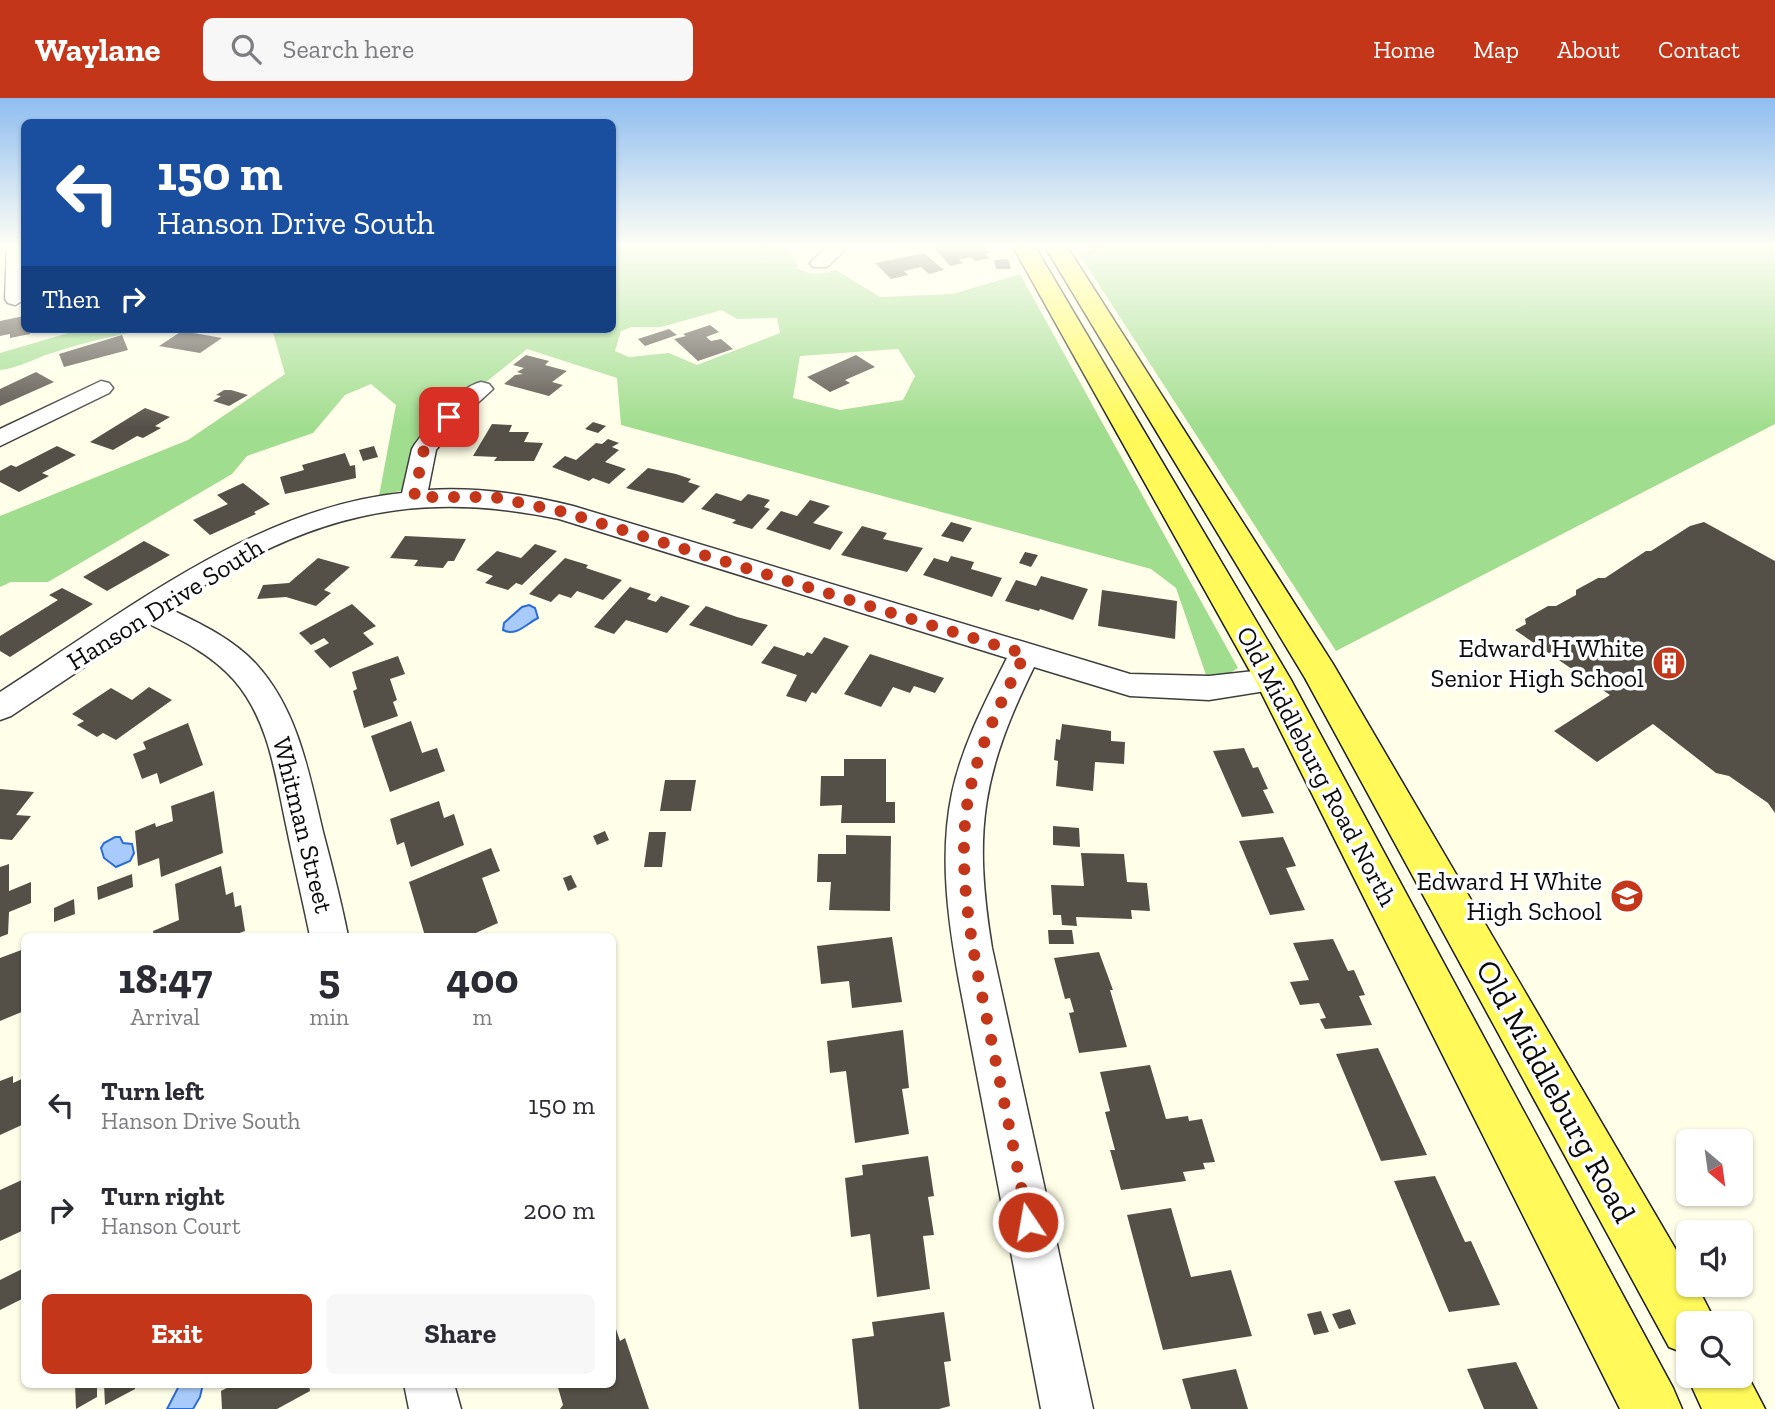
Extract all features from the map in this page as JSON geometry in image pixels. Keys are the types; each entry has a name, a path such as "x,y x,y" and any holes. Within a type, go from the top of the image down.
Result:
{"main road":[{"name":"Old Middleburg Road North","path":"1067,306 1320,673"},
{"name":"Old Middleburg Road North","path":"1084,306 1273,680 1653,1409"},
{"name":"Old Middleburg Road","path":"1320,673 1680,1311"},
{"path":"1723,1388 1735,1409"}],"street":[{"path":"0,439 101,388"},
{"path":"414,497 424,449 449,417 481,389"},
{"name":"Hanson Drive South","path":"0,708 226,559 258,543 335,514 414,497 493,497 564,512 1130,685 1209,688 1273,680"},
{"name":"Whitman Street","path":"148,611 203,639 228,656 256,684 276,719 289,755 328,933"},
{"path":"1025,654 997,710 977,761 966,812 964,868 973,954 1067,1409"},
{"path":"430,1388 435,1409"}],"green space":[{"path":"616,306 1038,306 1238,668 1230,673 1206,675 1176,588 1151,569 621,425 617,378 527,349 440,419 404,490 379,496 396,405 371,384 345,395 313,433 247,456 232,474 48,582 11,582 0,587 0,516 188,440 285,374 273,333 616,333","holes":["722,310 737,319 777,318 780,333 697,365 669,353 629,357 615,351 621,331 632,327 661,327","898,349 915,376 903,400 840,410 793,398 800,356"]},
{"path":"1113,306 1775,306 1775,424 1336,651"},
{"path":"68,333 128,333 0,370 0,353"}],"water":[{"path":"529,605 535,608 538,618 517,631 503,630 504,623 522,607"},
{"path":"115,837 120,837 123,843 132,844 134,853 130,861 116,867 104,858 101,848"},
{"path":"178,1388 202,1388 193,1409 167,1409"}],"building":[{"path":"21,317 21,333 30,334 10,338 10,334 0,336 0,321"},
{"path":"710,325 719,332 706,337 711,341 721,339 733,349 698,361 674,339 686,336 683,334"},
{"path":"669,329 677,335 645,346 638,339"},
{"path":"179,333 222,338 200,353 159,346"},
{"path":"122,335 128,350 64,367 59,354"},
{"path":"526,355 549,361 545,365 567,371 552,382 563,385 549,396 504,384 515,375 523,374 517,372 524,368 513,365"},
{"path":"856,355 875,367 845,380 850,383 830,392 807,377"},
{"path":"36,372 54,382 0,406 0,389"},
{"path":"224,390 248,395 229,406 213,401 221,396 216,395"},
{"path":"145,408 170,417 155,426 161,428 143,438 137,436 113,450 90,442"},
{"path":"593,422 606,426 598,433 585,429"},
{"path":"492,424 512,425 509,432 529,432 524,442 543,443 534,461 494,461 497,457 473,456"},
{"path":"608,439 619,443 612,447 619,450 605,462 626,469 609,484 593,478 589,481 552,467 565,456 576,460 596,443 602,444"},
{"path":"57,446 76,455 42,473 49,476 19,492 0,482 0,471 11,465 16,467"},
{"path":"374,446 378,457 363,461 359,450"},
{"path":"345,453 350,466 355,465 356,478 285,494 280,477 304,470 302,465"},
{"path":"648,468 691,479 688,482 700,486 683,503 626,488"},
{"path":"243,483 270,504 254,512 256,514 210,535 193,520 228,504 217,495"},
{"path":"716,493 741,501 748,494 770,500 764,507 770,509 752,529 732,523 736,520 701,509"},
{"path":"810,500 830,506 813,523 843,532 830,550 766,529 781,511 797,516"},
{"path":"951,522 972,528 963,542 941,536"},
{"name":"Edward H White Senior High School","path":"1704,522 1775,561 1775,813 1768,803 1729,776 1716,773 1653,724 1597,762 1554,731 1610,695 1515,630 1526,624 1525,619 1548,606 1556,606 1576,595 1576,590 1598,578 1605,578 1690,526"},
{"path":"862,526 887,533 883,539 923,548 907,572 841,555"},
{"path":"405,536 466,539 454,561 448,561 443,568 414,566 418,560 390,558"},
{"path":"144,541 170,555 107,591 83,577"},
{"path":"535,544 557,551 522,585 516,583 508,590 485,583 493,576 476,570 497,551 521,558"},
{"path":"1025,552 1038,555 1031,567 1019,563"},
{"path":"951,556 974,562 971,569 1002,578 992,597 923,575 934,558 948,562"},
{"path":"318,558 350,567 324,590 331,593 316,606 286,597 257,599 263,585 289,583"},
{"path":"565,558 622,580 603,600 577,591 571,598 559,594 551,602 529,594"},
{"path":"1041,576 1088,589 1073,620 1005,601 1016,580 1036,586"},
{"path":"630,587 651,594 647,599 656,602 661,596 690,606 667,633 626,620 614,634 594,627"},
{"path":"62,588 93,604 10,657 0,651 0,636 58,600 49,595"},
{"path":"1102,590 1177,601 1175,639 1098,626"},
{"path":"352,604 376,626 363,633 374,644 330,668 314,651 329,643 324,638 311,645 299,633"},
{"path":"706,606 768,625 752,646 689,625"},
{"path":"824,637 849,646 816,694 812,692 806,702 786,696 797,675 761,663 774,646 804,656 807,652 812,654"},
{"path":"870,654 944,678 935,693 914,686 910,693 893,687 881,707 844,694"},
{"path":"398,656 405,674 390,679 397,700 393,702 398,716 364,728 353,691 357,689 352,672"},
{"path":"149,687 172,700 116,740 103,733 97,737 77,725 84,721 72,714 111,688 132,700"},
{"path":"411,721 422,753 437,748 445,771 390,792 371,736"},
{"path":"188,723 203,765 160,784 157,773 142,779 133,754 146,749 143,742"},
{"path":"1062,724 1111,731 1111,741 1125,742 1124,764 1095,762 1093,791 1056,786 1056,739 1060,740"},
{"path":"1244,748 1253,768 1258,767 1268,789 1263,790 1274,813 1242,817 1213,751"},
{"path":"844,759 886,759 886,802 895,802 895,823 841,823 842,805 820,806 821,776 844,776"},
{"path":"665,780 696,780 691,811 660,811"},
{"path":"0,789 34,792 16,815 31,816 12,840 0,839"},
{"path":"214,791 223,853 161,877 159,858 138,866 135,831 155,823 156,827 173,821 171,806"},
{"path":"439,801 444,818 454,814 464,845 411,867 404,842 397,845 390,819"},
{"path":"1053,826 1079,828 1080,847 1053,845"},
{"path":"605,831 609,840 597,845 593,836"},
{"path":"649,832 666,832 662,867 644,867"},
{"path":"846,835 891,836 890,911 829,910 831,882 817,882 818,854 846,854"},
{"path":"1283,837 1296,866 1286,868 1305,910 1270,915 1239,841"},
{"path":"491,848 500,871 482,878 498,923 476,933 424,933 409,882"},
{"path":"1081,853 1124,854 1127,882 1147,883 1150,911 1131,910 1132,919 1076,917 1077,926 1062,925 1061,915 1053,915 1051,885 1084,886"},
{"path":"9,864 9,891 31,882 31,903 9,912 8,934 0,937 0,867"},
{"path":"221,866 226,895 233,892 235,907 241,905 245,931 153,933 179,920 175,884"},
{"path":"132,874 133,887 98,900 97,887"},
{"path":"571,875 577,887 568,891 563,878"},
{"path":"74,899 75,914 54,922 54,908"},
{"path":"1048,930 1072,930 1074,944 1049,944"},
{"path":"892,937 902,1002 852,1008 849,981 821,984 817,946"},
{"path":"1333,939 1348,971 1354,970 1365,995 1359,996 1372,1025 1325,1029 1320,1019 1326,1018 1319,1003 1300,1005 1290,982 1309,980 1293,943"},
{"path":"21,950 21,1012 0,1021 0,958"},
{"path":"1099,952 1113,990 1110,990 1127,1047 1079,1053 1069,1013 1074,1012 1070,998 1065,999 1054,958"},
{"path":"903,1030 909,1088 902,1089 909,1134 855,1143 846,1071 830,1073 827,1041"},
{"path":"1378,1048 1427,1155 1381,1161 1336,1054"},
{"path":"1150,1065 1166,1119 1188,1116 1189,1121 1202,1119 1215,1162 1203,1163 1205,1169 1183,1172 1186,1181 1121,1190 1110,1150 1115,1150 1105,1112 1110,1111 1100,1072"},
{"path":"13,1076 13,1083 21,1079 21,1125 0,1135 0,1081"},
{"path":"928,1156 934,1196 928,1197 934,1235 923,1236 930,1289 877,1297 870,1234 851,1237 845,1178 863,1175 862,1165"},
{"path":"1435,1176 1465,1242 1471,1241 1500,1305 1449,1312 1394,1181"},
{"path":"21,1180 21,1231 0,1241 0,1190"},
{"path":"1171,1208 1191,1277 1231,1270 1252,1336 1163,1350 1127,1215"},
{"path":"21,1270 21,1300 0,1310 0,1280"},
{"path":"1350,1309 1356,1324 1339,1329 1332,1314"},
{"path":"1321,1311 1329,1332 1314,1335 1307,1314"},
{"path":"944,1312 951,1361 944,1362 950,1406 939,1409 859,1409 852,1339 874,1336 872,1322"},
{"path":"616,1329 620,1341 625,1338 649,1409 560,1409 563,1405 558,1388 616,1388"},
{"path":"1516,1362 1538,1409 1484,1409 1467,1369"},
{"path":"1236,1369 1248,1409 1191,1409 1182,1379"},
{"path":"75,1388 97,1388 97,1397 76,1409"},
{"path":"104,1388 135,1388 135,1389 105,1405"},
{"path":"227,1388 310,1388 310,1391 277,1409 222,1409 221,1391"}],"place":[{"name":"Edward H White Senior High School","path":"1669,663"},
{"name":"Edward H White High School","path":"1627,896"}],"route":[{"path":"449,417 424,449 414,497 493,497 529,503 1025,654 997,710 977,761 966,812 964,868 973,954 1028,1222"}]}
